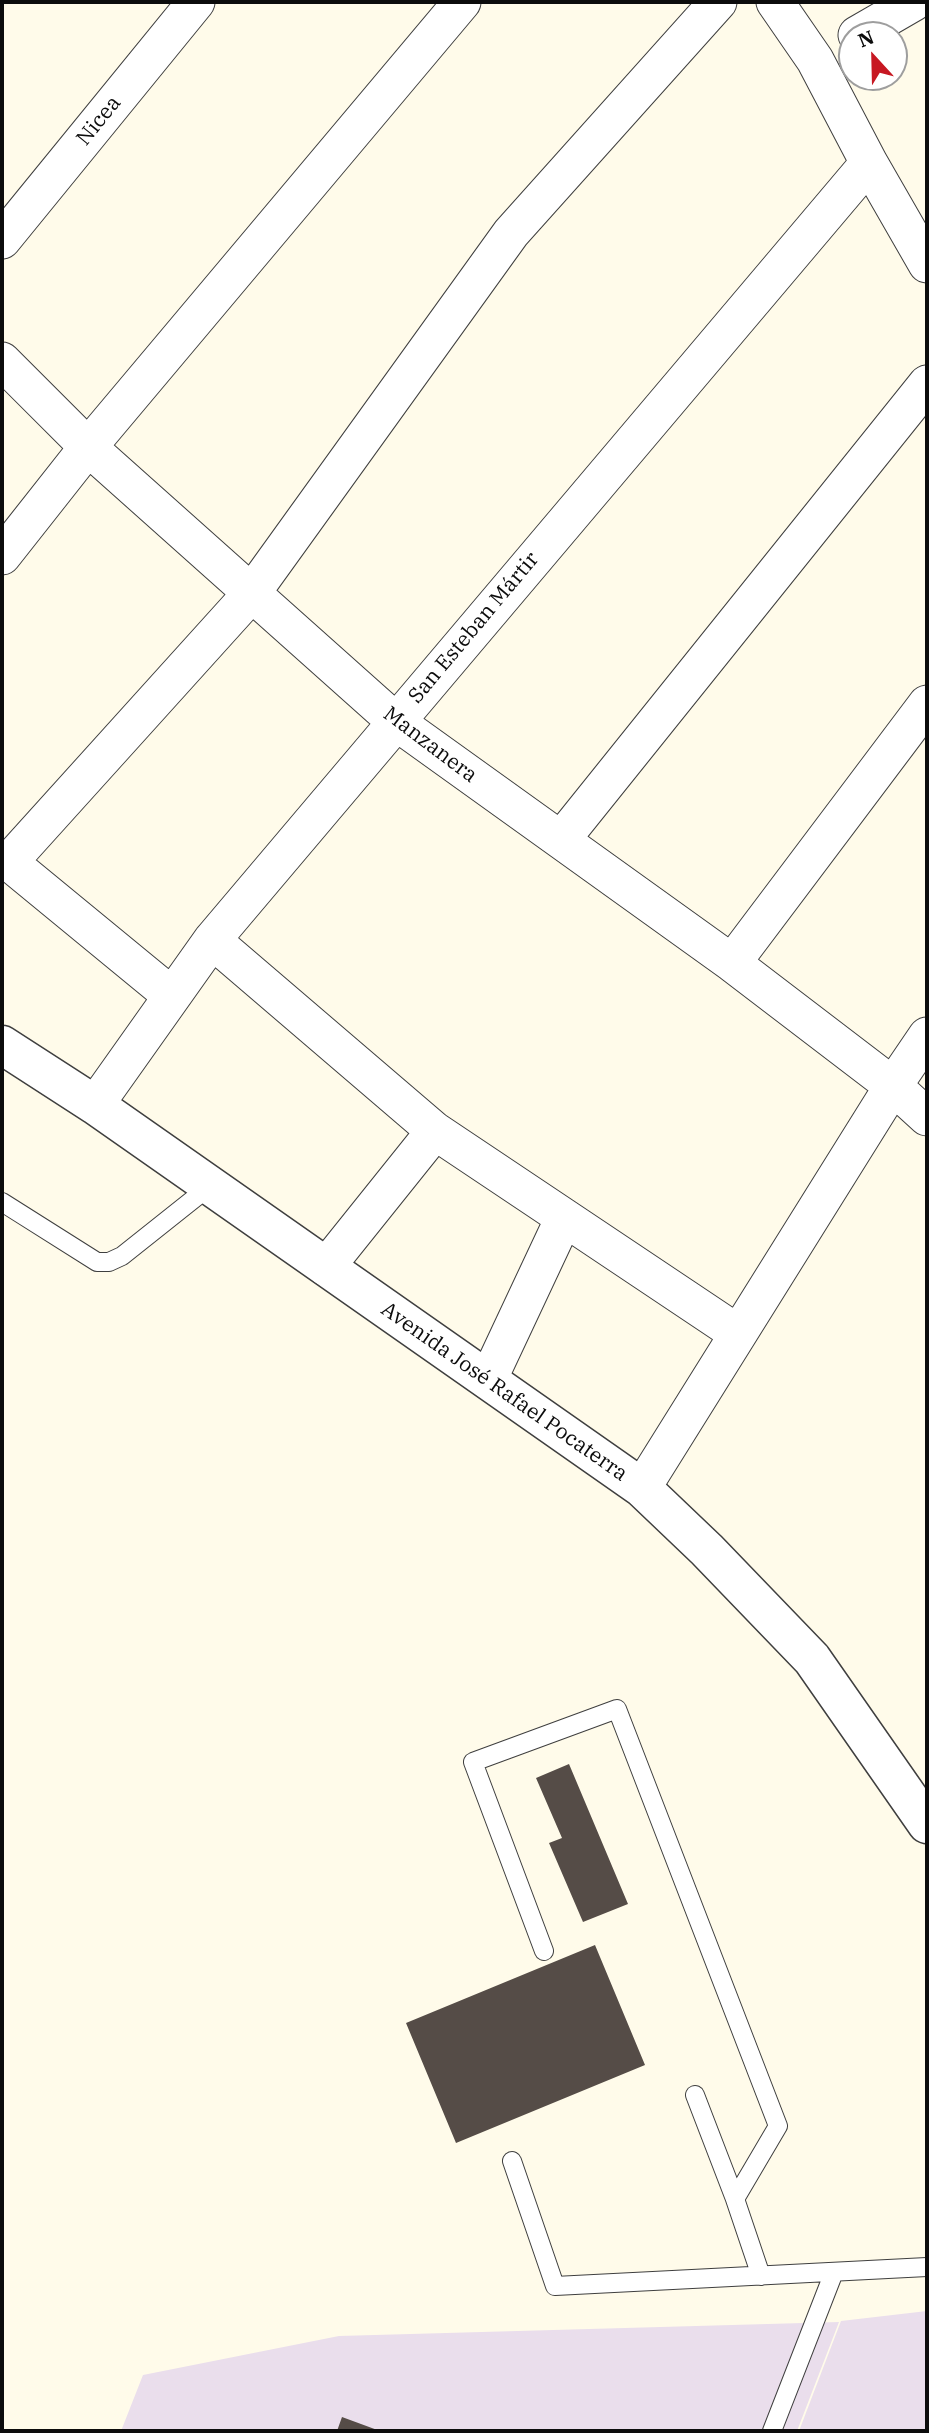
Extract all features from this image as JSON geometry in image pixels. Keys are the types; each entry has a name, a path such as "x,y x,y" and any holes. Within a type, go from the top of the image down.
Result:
{"street":[{"name":"Nicea","path":"2,240 196,2"},
{"path":"2,556 88,447 462,2"},
{"path":"172,996 5,860 251,594 511,233 718,2"},
{"path":"775,2 815,60 869,163 927,264"},
{"path":"882,21 914,2"},
{"path":"815,60 838,46"},
{"name":"San Esteban Mártir","path":"95,1105 212,940 869,163"},
{"name":"Manzanera","path":"2,361 88,447 395,721 732,963 893,1086 927,1117"},
{"path":"561,840 922,403"},
{"path":"732,963 927,704"},
{"path":"212,940 435,1131 737,1332"},
{"path":"642,1488 737,1332 927,1036"},
{"name":"Avenida José Rafael Pocaterra","path":"2,1045 95,1105 642,1488 707,1550 812,1659 927,1824"},
{"path":"326,1267 435,1131"},
{"path":"488,1380 564,1218"}],"lane":[{"path":"2,1202 97,1262 109,1262 122,1256 210,1186"},
{"path":"544,1951 473,1762 617,1709 778,2126 735,2199"},
{"path":"695,2095 761,2276"},
{"path":"512,2161 555,2286 927,2267"},
{"path":"772,2431 834,2272"}],"shaded area":[{"path":"927,2311 927,2431 799,2431 841,2321"},
{"path":"839,2322 797,2431 121,2431 143,2375 339,2336"}],"building":[{"path":"569,1764 628,1904 583,1922 549,1843 562,1838 536,1778"},
{"path":"595,1945 645,2065 456,2143 406,2023"},
{"path":"342,2417 380,2431 337,2431"}]}
